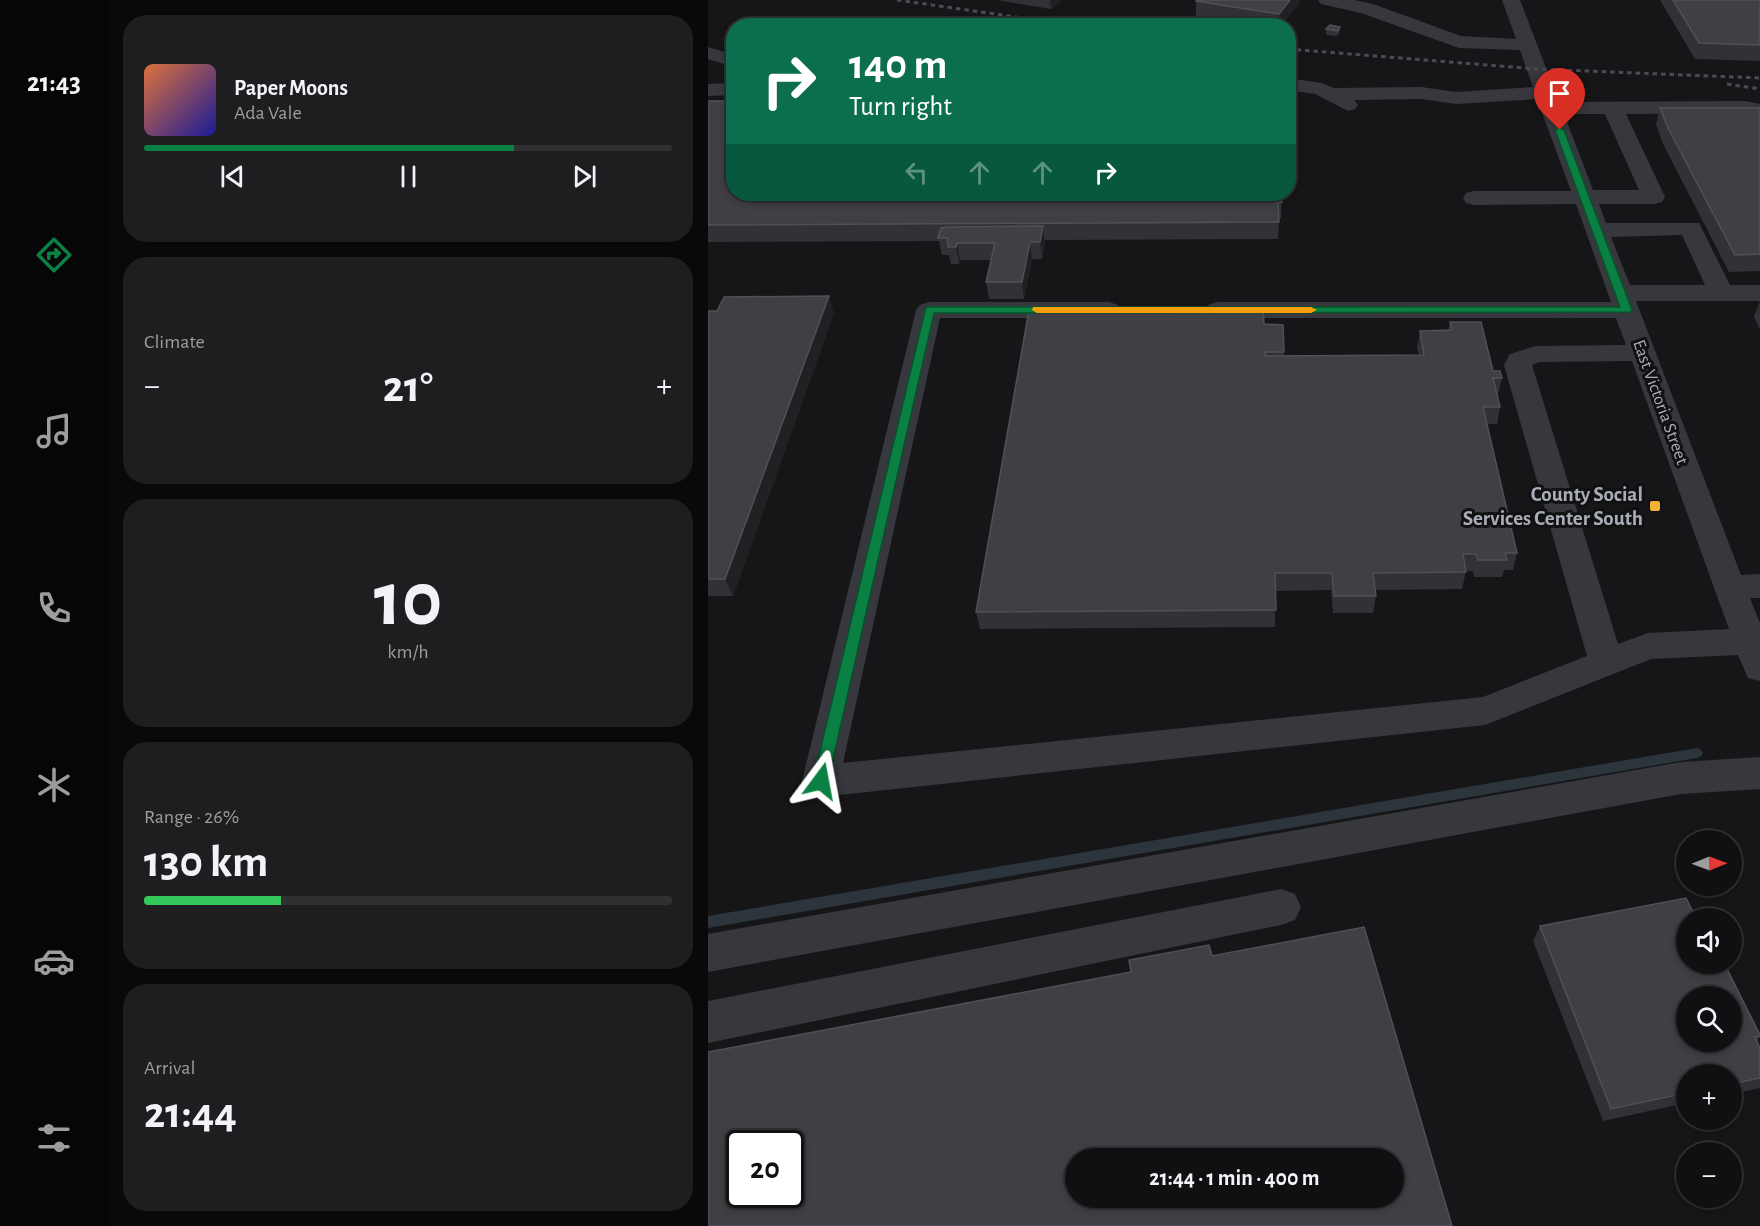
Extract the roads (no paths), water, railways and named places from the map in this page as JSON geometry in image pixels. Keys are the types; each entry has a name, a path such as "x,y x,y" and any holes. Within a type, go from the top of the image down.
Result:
{"street":[{"path":"1327,0 1366,8 1459,42 1528,45"},
{"name":"East Victoria Street","path":"1511,0 1642,353 1745,587 1755,654"},
{"path":"708,53 726,59"},
{"path":"1296,85 1308,86 1331,94 1421,93 1456,98 1548,100 1613,108 1744,107 1760,110"},
{"path":"708,90 726,89"},
{"path":"1474,198 1654,197 1613,108"},
{"path":"1597,230 1691,228 1721,293"},
{"path":"1190,310 1623,301 1721,293 1760,293"},
{"path":"1131,310 929,310 821,781 1485,711 1648,646 1755,654"},
{"path":"1606,662 1518,365 1520,360 1535,354 1642,353"},
{"path":"708,953 1681,778 1760,773"},
{"path":"708,1022 1281,906"}],"waterway":[{"path":"708,922 1697,753"}],"railway":[{"path":"897,0 1023,18"},
{"path":"1296,50 1537,69 1760,78"},
{"path":"1727,84 1760,89"}],"place":[{"name":"County Social Services Center South","path":"1655,506"}]}
